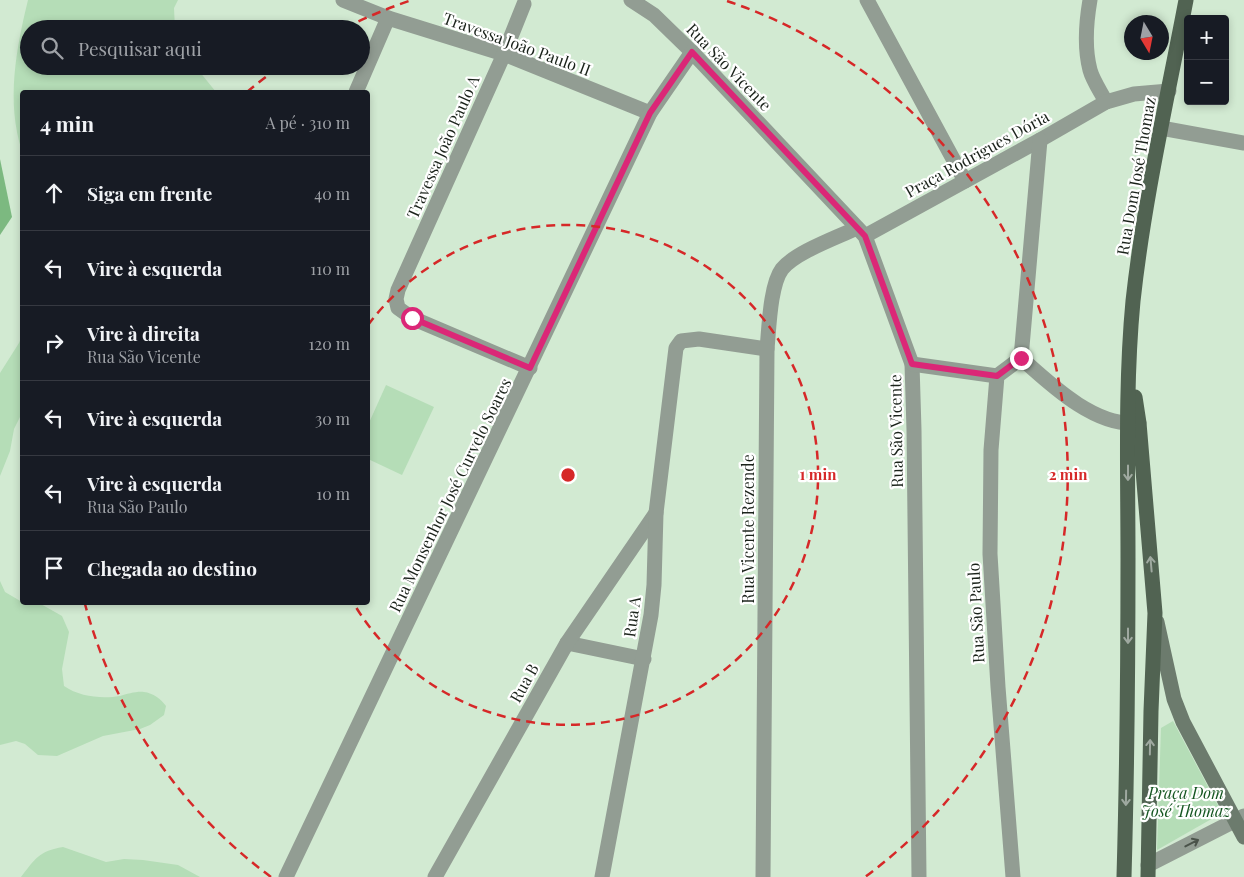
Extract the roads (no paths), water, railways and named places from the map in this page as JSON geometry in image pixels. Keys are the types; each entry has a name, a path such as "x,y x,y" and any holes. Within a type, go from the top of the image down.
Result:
{"main road":[{"name":"Rua Dom José Thomaz","path":"1133,424 1130,360 1133,302 1161,128 1186,0"},
{"path":"1133,424 1155,613 1148,871"},
{"path":"1124,877 1133,424"},
{"path":"1128,710 1151,711"}],"street":[{"name":"Travessa João Paulo II","path":"343,0 388,18 504,54 650,113"},
{"name":"Rua São Vicente","path":"631,0 654,15 692,52 861,232 912,364 919,877"},
{"path":"867,0 965,182"},
{"path":"1090,0 1086,26 1087,53 1090,72 1106,102"},
{"name":"Travessa João Paulo A","path":"524,4 504,54 398,290 396,303 398,308 412,318 530,368"},
{"path":"370,60 388,18"},
{"name":"Rua Monsenhor José Curvelo Soares","path":"286,877 650,113 692,52"},
{"path":"357,90 363,75"},
{"name":"Praça Rodrigues Dória","path":"861,232 965,182 1106,102 1134,94 1169,91"},
{"path":"1161,128 1244,142"},
{"path":"912,364 997,376 1021,358 1040,140"},
{"name":"Rua Vicente Rezende","path":"763,877 767,350 775,284 781,271 792,259 861,232"},
{"name":"Rua A","path":"602,877 644,659 654,585 656,513 676,348 681,341 688,339 767,350"},
{"path":"1021,358 1050,384 1088,409 1105,419 1133,424"},
{"name":"Rua São Paulo","path":"997,376 991,450 990,554 1013,877"},
{"name":"Rua B","path":"435,877 567,643 656,513"},
{"path":"1155,613 1174,699 1192,742 1240,818 1244,837"},
{"path":"567,643 644,659"},
{"path":"1148,871 1240,818"}],"park label":[{"name":"Praça Dom José Thomaz","path":"1186,802"}]}
